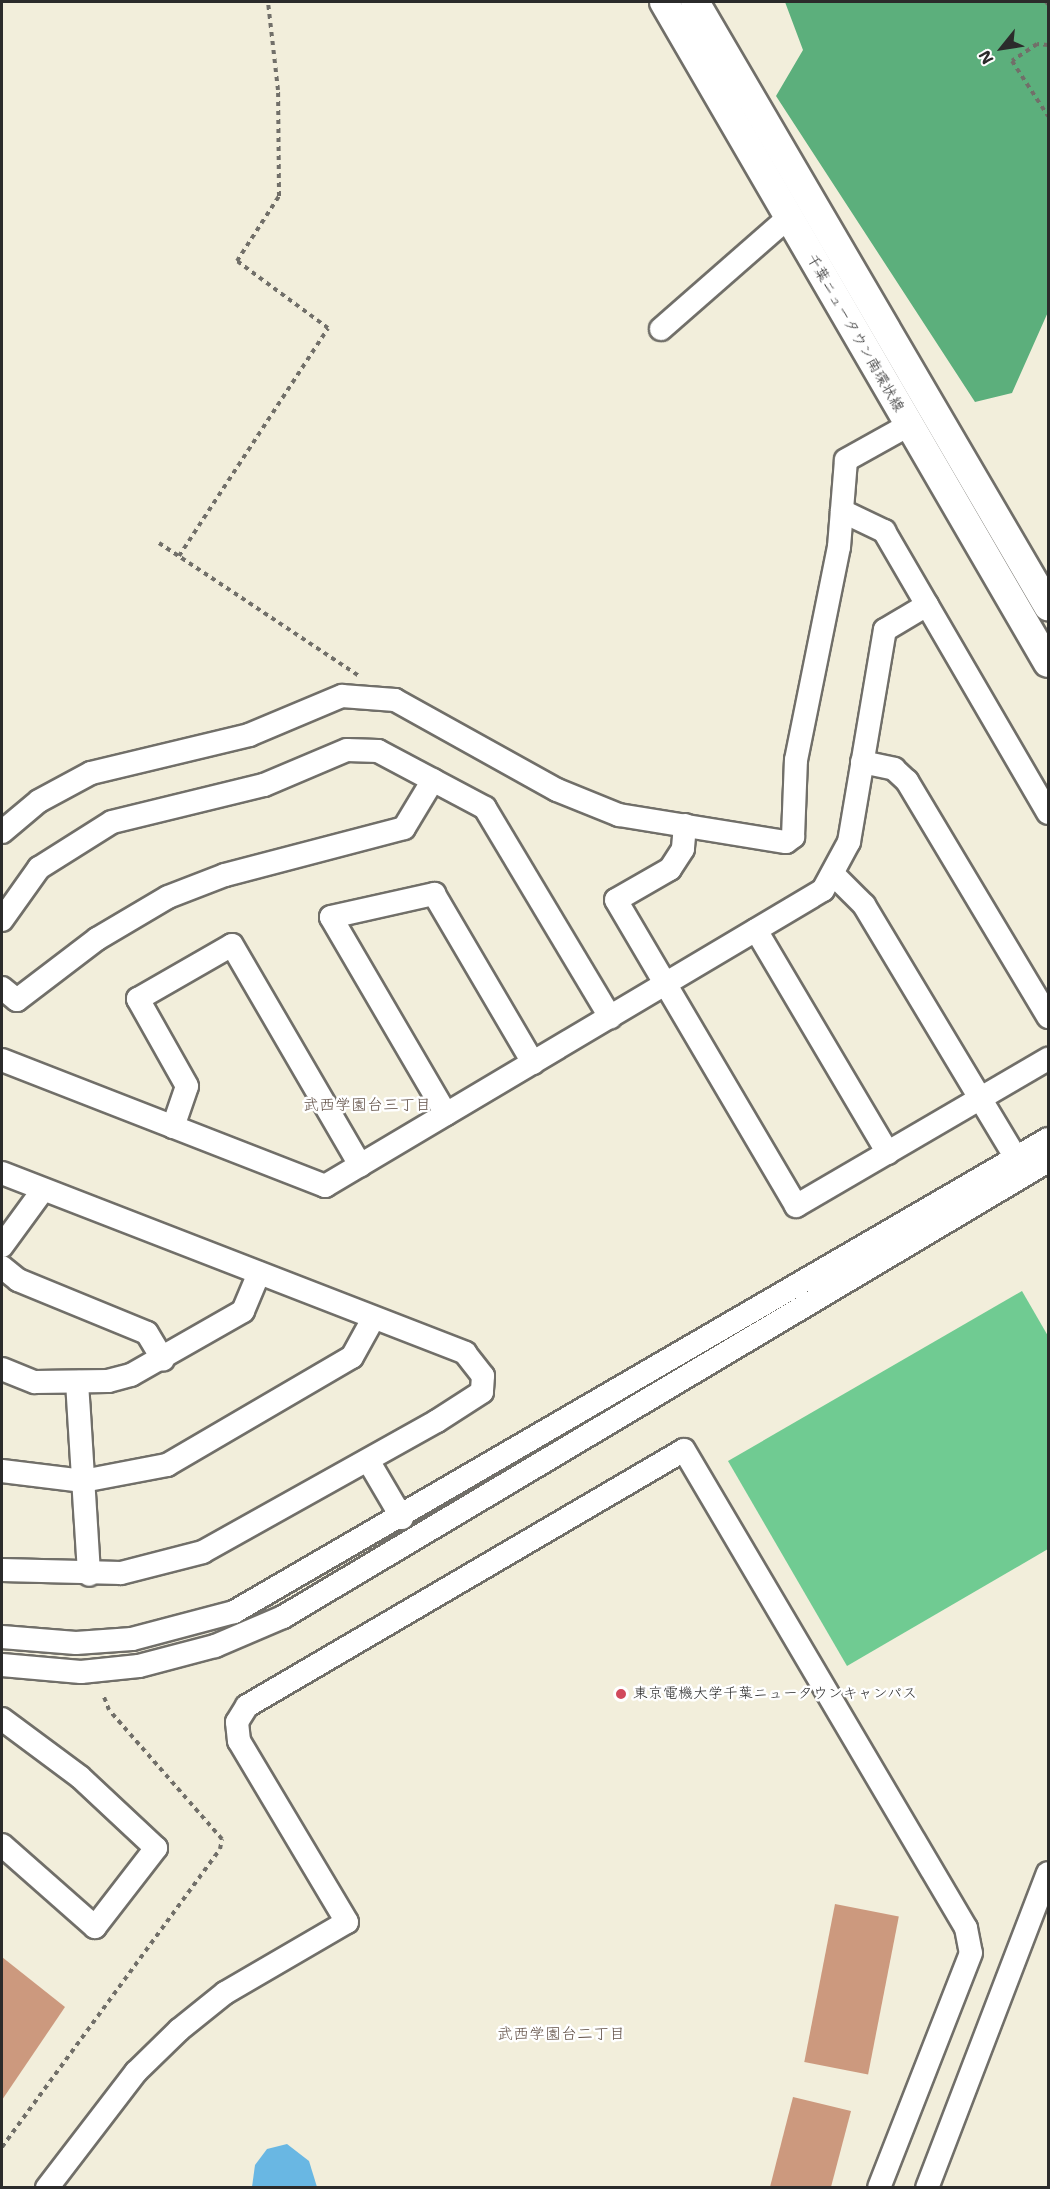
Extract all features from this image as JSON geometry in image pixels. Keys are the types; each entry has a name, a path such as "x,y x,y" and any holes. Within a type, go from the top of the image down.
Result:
{"main road":[{"name":"千葉ニュータウン南環状線","path":"664,2 1048,663"},
{"name":"千葉ニュータウン南環状線","path":"695,2 1048,606"}],"street":[{"path":"661,329 789,217"},
{"path":"2,832 30,810 91,773 249,735 342,696 395,700 557,790 619,815 685,825 777,845 794,837 796,760 842,511 846,460 909,425"},
{"path":"842,511 884,531 1048,813"},
{"path":"2,1060 325,1186 823,890 835,876 849,842 885,630 927,605"},
{"path":"2,920 39,868 112,822 264,784 346,750 378,751 485,808 610,1017"},
{"path":"862,762 894,769 907,781 1048,1017"},
{"path":"2,988 17,1000 97,939 168,897 225,875 404,828 433,780"},
{"path":"685,825 682,849 670,869 616,900 796,1206 1048,1059"},
{"path":"835,876 864,905 1021,1167"},
{"path":"446,1114 331,917 434,894 533,1063"},
{"path":"756,930 888,1153"},
{"path":"173,1127 187,1086 138,999 232,945 360,1165"},
{"path":"2,1665 81,1672 139,1666 214,1646 283,1617 1021,1167 1048,1139"},
{"path":"2,1637 76,1644 132,1639 204,1622 265,1597 1021,1167 1048,1161"},
{"path":"2,1173 465,1353 483,1376 482,1392 369,1462 203,1552 90,1575 2,1570"},
{"path":"2,1246 43,1190"},
{"path":"2,1267 18,1280 147,1333 163,1360"},
{"path":"2,1369 35,1382 77,1382 123,1377 163,1360 243,1311 259,1274"},
{"path":"2,1471 83,1481 167,1465 196,1451 352,1357 373,1319"},
{"path":"77,1382 90,1575"},
{"path":"46,2187 135,2072 179,2031 225,1993 347,1922 239,1742 237,1722 247,1706 684,1450 966,1929 971,1953 879,2187"},
{"path":"369,1462 402,1518"},
{"path":"2,1719 80,1777 156,1848 94,1927 2,1845"},
{"path":"927,2187 1048,1873"}],"path":[{"path":"179,556 328,328 237,261 279,196 278,90 268,2"},
{"path":"1048,45 1036,44 1012,62 1048,116"},
{"path":"159,543 365,680"}],"green space":[{"path":"785,2 1048,2 1048,312 1012,393 975,402 776,96 803,50"},
{"path":"1022,1291 1048,1336 1048,1549 847,1666 728,1461"}],"water":[{"path":"287,2144 309,2161 317,2187 252,2187 255,2165 267,2149"}],"building":[{"path":"835,1904 899,1916 868,2074 804,2062"},
{"path":"2,1957 65,2007 2,2100"},
{"path":"793,2097 851,2111 831,2187 770,2187"}],"place":[{"name":"東京電機大学千葉ニュータウンキャンパス","path":"621,1694"}],"district":[{"name":"武西学園台三丁目","path":"367,1105"},
{"name":"武西学園台二丁目","path":"561,2034"}]}
